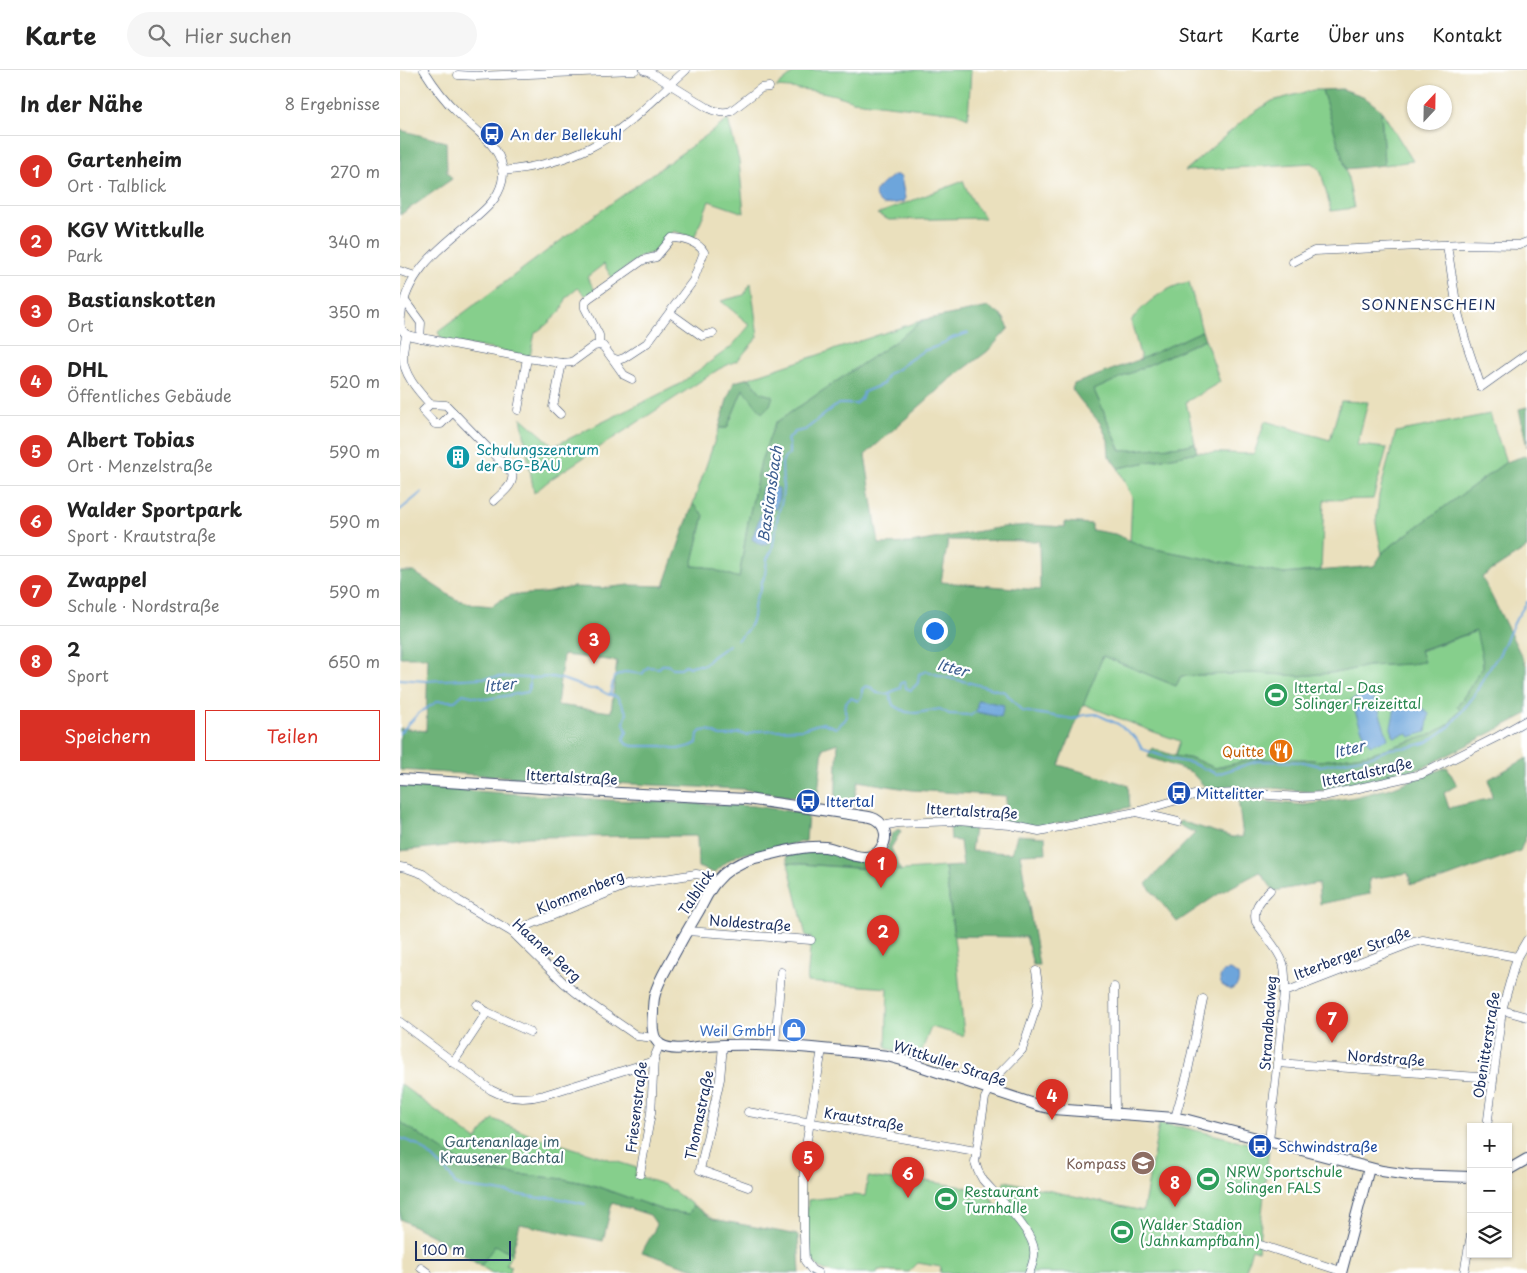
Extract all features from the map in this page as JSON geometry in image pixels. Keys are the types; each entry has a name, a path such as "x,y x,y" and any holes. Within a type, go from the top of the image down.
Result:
{"main road":[{"name":"Ittertalstraße","path":"400,779 747,799 870,817 882,826"},
{"name":"Talblick","path":"658,1041 653,1025 654,995 665,971 716,882 731,868 748,860 799,849 825,847 856,856 873,855 878,852 884,842 885,834 882,826"},
{"name":"Wittkuller Straße","path":"658,1041 676,1048 723,1045 775,1045 887,1056 1053,1109 1175,1118 1369,1168 1409,1175 1467,1177"},
{"path":"1511,1168 1527,1159"},
{"path":"1341,1272 1369,1168"}],"street":[{"path":"424,70 437,91 465,120 490,141 496,151 502,171 502,182 498,193 491,203 437,250 415,276 408,288 400,324 402,331 406,335 420,338 562,363 572,362 594,346 599,345 603,346 624,375 632,379"},
{"path":"458,75 476,76 635,70"},
{"path":"644,70 708,108 725,113 731,111 761,88 769,87"},
{"path":"502,171 546,164 567,158 592,147 617,131 686,70"},
{"path":"599,345 599,335 585,308 585,302 589,298 643,260 656,257 672,238 679,238 700,245 704,252 693,281 647,343 624,358 618,360 612,358"},
{"path":"1294,262 1314,251 1462,244 1518,244 1527,242"},
{"path":"1447,245 1457,309 1481,386 1527,354"},
{"path":"400,270 415,276"},
{"path":"405,301 421,323 420,338"},
{"path":"670,313 702,336 713,333"},
{"path":"406,335 403,356 404,368 420,393 430,404 446,405 512,473 513,480 511,484 494,501"},
{"path":"518,410 527,358"},
{"path":"560,414 553,407 562,363"},
{"path":"430,404 423,411 436,424 441,424 453,412"},
{"name":"Ittertalstraße","path":"882,826 898,822 953,821 1010,825 1040,831 1136,812 1194,795 1221,793 1300,798 1323,796 1422,774 1527,720"},
{"path":"1136,812 1178,822"},
{"name":"Haaner Berg","path":"400,867 424,874 459,901 512,932 564,983 589,1003 637,1036 658,1041"},
{"name":"Klommenberg","path":"512,932 627,885 696,874 716,882"},
{"name":"Strandbadweg","path":"1268,1141 1285,992 1283,962 1256,922 1254,916 1257,906 1270,890"},
{"name":"Noldestraße","path":"687,931 811,940"},
{"name":"Itterberger Straße","path":"1285,992 1423,940 1517,957"},
{"name":"Obenitterstraße","path":"1487,1123 1502,1010 1517,957 1527,940"},
{"path":"1029,1273 1034,1255 1033,1243 1024,1228 983,1180 975,1162 983,1104 996,1078 1019,1054 1038,1002 1039,990 1036,970"},
{"path":"775,1045 781,972"},
{"path":"1114,987 1115,1114"},
{"path":"1175,1118 1187,1075 1203,999"},
{"path":"477,1005 487,1012 530,1032"},
{"path":"1502,1010 1527,1017"},
{"path":"453,1063 487,1012"},
{"path":"400,1022 491,1090 505,1096 517,1098 534,1098 654,1061"},
{"name":"Friesenstraße","path":"640,1174 651,1113 654,1061 658,1041"},
{"name":"Thomastraße","path":"723,1045 720,1079 700,1170 748,1187"},
{"path":"818,1273 808,1266 805,1261 804,1158 822,1049"},
{"name":"Nordstraße","path":"1277,1063 1493,1078"},
{"name":"Krautstraße","path":"748,1112 976,1151"},
{"path":"1242,1239 1341,1272"},
{"path":"1464,1273 1467,1257"},
{"path":"421,1268 428,1273"}],"green space":[{"path":"797,70 971,70 968,118 957,113 853,101 825,93 776,87"},
{"path":"1342,89 1363,96 1381,110 1384,165 1346,169 1322,90"},
{"path":"1313,90 1322,90 1346,169 1354,208 1331,211 1321,172 1312,163 1185,171 1247,117 1272,101"},
{"path":"1381,110 1413,161 1384,165"},
{"path":"728,120 739,161 744,213 709,201 694,238 674,231 652,253 641,256 612,279 604,264 587,277 595,290 586,296 578,288 567,297 560,312 535,333 530,356 442,340 438,332 595,215"},
{"path":"400,130 446,142 447,172 452,179 400,215"},
{"path":"963,180 972,200 985,218 889,220 877,214 961,182"},
{"path":"1189,282 1202,331 1141,359 1131,321 1157,296 1180,284"},
{"path":"751,283 758,337 738,360 719,369 551,479 534,493 521,417 554,446 678,385 731,347 750,325 721,301 744,295"},
{"path":"989,307 1003,317 1009,328 988,351 948,381 865,455 879,544 911,543 1003,527 1030,525 1065,527 1065,522 1092,524 1092,530 1115,534 1145,547 1284,574 1374,566 1384,551 1506,462 1527,455 1527,548 1482,577 1527,667 1527,714 1423,768 1313,792 1273,788 1205,791 1206,788 1191,772 1148,757 1152,748 1175,756 1194,759 1215,768 1256,759 1321,761 1369,754 1430,735 1448,725 1460,709 1457,707 1483,667 1476,631 1420,650 1424,662 1368,666 1340,672 1300,676 1255,673 1181,676 1176,686 1103,656 1059,765 1128,785 1130,807 1042,827 1005,821 1006,796 912,790 858,781 853,807 835,804 838,743 823,748 817,801 742,789 400,770 400,728 426,731 428,657 400,657 400,572 414,572 455,599 471,604 492,606 512,595 545,593 573,587 664,586 693,504 704,515 692,566 706,567 739,578 748,522 761,461 775,423 893,343 923,320","holes":["948,540 1039,541 1040,590 941,582","563,655 617,661 611,712 557,705"]},
{"path":"923,320 893,343 775,423 761,461 748,522 739,578 706,567 692,566 704,515 693,504 719,428 727,428 743,389 770,405 772,397 761,393 749,378"},
{"path":"1202,331 1205,339 1094,390 1121,451 1183,446 1195,443 1197,452 1118,468 1109,456 1108,440 1100,423 1072,389 1074,384 1141,359"},
{"path":"1205,339 1220,382 1186,402 1195,443 1183,446 1121,451 1094,390"},
{"path":"749,378 761,393 773,396 770,405 762,413 743,389 727,428 719,428 734,382"},
{"path":"1341,401 1368,402 1357,445 1387,448 1373,499 1324,500 1321,570 1284,574 1145,547 1130,541 1132,497 1118,468 1197,452 1254,454 1265,421 1330,440"},
{"path":"1527,407 1527,447 1519,409"},
{"path":"1490,414 1506,462 1382,554 1376,523 1379,495 1396,432"},
{"name":"Ittertal - Das Solinger Freizeittal","path":"1477,631 1483,667 1458,707 1460,709 1448,725 1430,735 1369,754 1321,761 1256,759 1215,768 1194,759 1175,756 1180,741 1083,704 1103,656 1176,686 1181,676 1255,673 1300,676 1340,672 1368,666 1423,662 1420,651"},
{"path":"1527,758 1527,834 1520,851 1435,882 1411,884 1408,873 1369,879 1370,894 1320,904 1318,883 1274,891 1260,872 1220,893 1177,922 1146,884 1195,833 1178,825 1180,821 1232,837 1243,837 1238,799 1304,805 1355,797 1391,788 1447,767 1457,785 1444,793 1449,808 1492,798 1489,779"},
{"path":"400,786 607,800 754,806 808,814 806,841 738,855 714,873 698,867 697,836 529,837 400,851"},
{"path":"950,826 974,828 971,851 1012,853 1017,835 1045,837 1046,853 1020,854 1039,965 1033,965 1026,937 954,936 945,867 963,866 960,841 951,840"},
{"path":"898,829 901,831 891,848 901,871 788,863 786,856 810,852 827,852 867,862 878,860 887,849 892,834"},
{"path":"788,863 894,871 945,867 964,1036 931,1027 919,1058 886,1048 888,988 807,982 811,937 806,936"},
{"name":"Gartenanlage im Krausener Bachtal","path":"400,1084 476,1140 493,1119 528,1134 637,1168 635,1175 665,1185 693,1205 689,1214 665,1211 593,1185 564,1179 484,1171 459,1161 400,1122"},
{"path":"400,1122 459,1161 484,1171 564,1179 593,1185 665,1211 689,1214 693,1205 713,1219 798,1235 800,1273 706,1273 642,1252 657,1225 650,1215 612,1203 603,1241 520,1224 512,1253 495,1245 481,1266 438,1239 400,1219"},
{"path":"1159,1124 1182,1127 1269,1148 1258,1251 1252,1249 1245,1273 940,1273 941,1267 918,1263 909,1272 878,1270 877,1273 837,1273 824,1270 815,1264 810,1256 806,1234 808,1200 853,1195 865,1196 868,1177 918,1183 919,1180 984,1190 994,1202 994,1205 1006,1207 1011,1206 1000,1191 1005,1181 1143,1211"},
{"path":"438,1239 495,1244 512,1253 506,1264 511,1266 510,1273 492,1273"}],"water":[{"path":"893,175 901,177 905,198 903,202 883,205 878,201 876,193 881,185"},
{"path":"763,486 779,488 776,509 759,506"},
{"path":"761,514 770,516 772,519 767,544 761,545 752,539"},
{"path":"1370,693 1379,711 1388,739 1370,745 1361,728 1351,700"},
{"path":"978,700 1004,705 1001,717 976,712"},
{"path":"1414,701 1429,714 1426,732 1410,737 1407,733 1394,737 1391,728 1395,707"},
{"path":"1231,970 1238,975 1239,980 1236,986 1230,990 1222,985 1220,977 1221,974"}],"waterway":[{"name":"Bastiansbach","path":"737,640 751,624 755,600 761,590 767,559 772,550 782,500 782,463 789,454 787,440 795,432 805,430 838,404 856,404 864,392 883,384 888,374 923,351 968,333"},
{"path":"400,510 422,492"},
{"name":"Itter","path":"400,733 419,713 438,701 455,701 463,694 486,699 528,692 530,678 552,677 590,689 598,689 617,697 627,713 624,723 627,732 623,739 626,744 678,749 697,743 698,734 701,731 708,730 720,736 728,736 739,733 747,735 756,731 803,729 823,723 836,728 847,716 845,711 846,702 851,698 858,701 862,696 862,689 866,686 872,688 877,693 887,694 900,688 901,683 905,682 906,688 911,690 918,683 919,674 927,671 1005,692 1022,711 1073,719 1084,715 1096,714 1118,724 1136,738 1142,749 1174,760 1191,763 1217,774 1258,761 1304,762 1320,766 1372,756 1390,749 1410,747 1428,742 1449,727 1474,696 1486,673 1499,655 1516,619 1527,602"},
{"name":"Bastiansbach","path":"610,695 614,677 626,672 642,674 648,667 659,668 662,665 672,668 681,668 685,665 689,667 704,665 729,645"},
{"path":"400,679 425,681 499,677 530,678"},
{"path":"889,693 893,705 906,712 916,713 940,709 949,714 971,715 976,712"},
{"path":"400,1138 418,1145 450,1175 455,1184 462,1187 539,1198 556,1198 585,1204"}],"place":[{"name":"An der Bellekuhl","path":"492,134"},
{"name":"Schulungszentrum der BG-BAU","path":"458,457"},
{"name":"Bastianskotten","path":"594,664"},
{"name":"Ittertal - Das Solinger Freizeittal","path":"1276,695"},
{"name":"Quitte","path":"1281,751"},
{"name":"Mittelitter","path":"1179,793"},
{"name":"Ittertal","path":"808,801"},
{"name":"Gartenheim","path":"881,888"},
{"name":"KGV Wittkulle","path":"883,956"},
{"name":"Weil GmbH","path":"794,1030"},
{"name":"Zwappel","path":"1332,1043"},
{"name":"DHL","path":"1052,1120"},
{"name":"Schwindstraße","path":"1260,1146"},
{"name":"Kompass","path":"1143,1163"},
{"name":"NRW Sportschule Solingen FALS","path":"1208,1179"},
{"name":"Albert Tobias","path":"808,1182"},
{"name":"Walder Sportpark","path":"908,1198"},
{"name":"Restaurant Turnhalle","path":"946,1199"},
{"name":"2","path":"1175,1207"},
{"name":"Walder Stadion (Jahnkampfbahn)","path":"1122,1232"}],"district":[{"name":"SONNENSCHEIN","path":"1429,303"}]}
